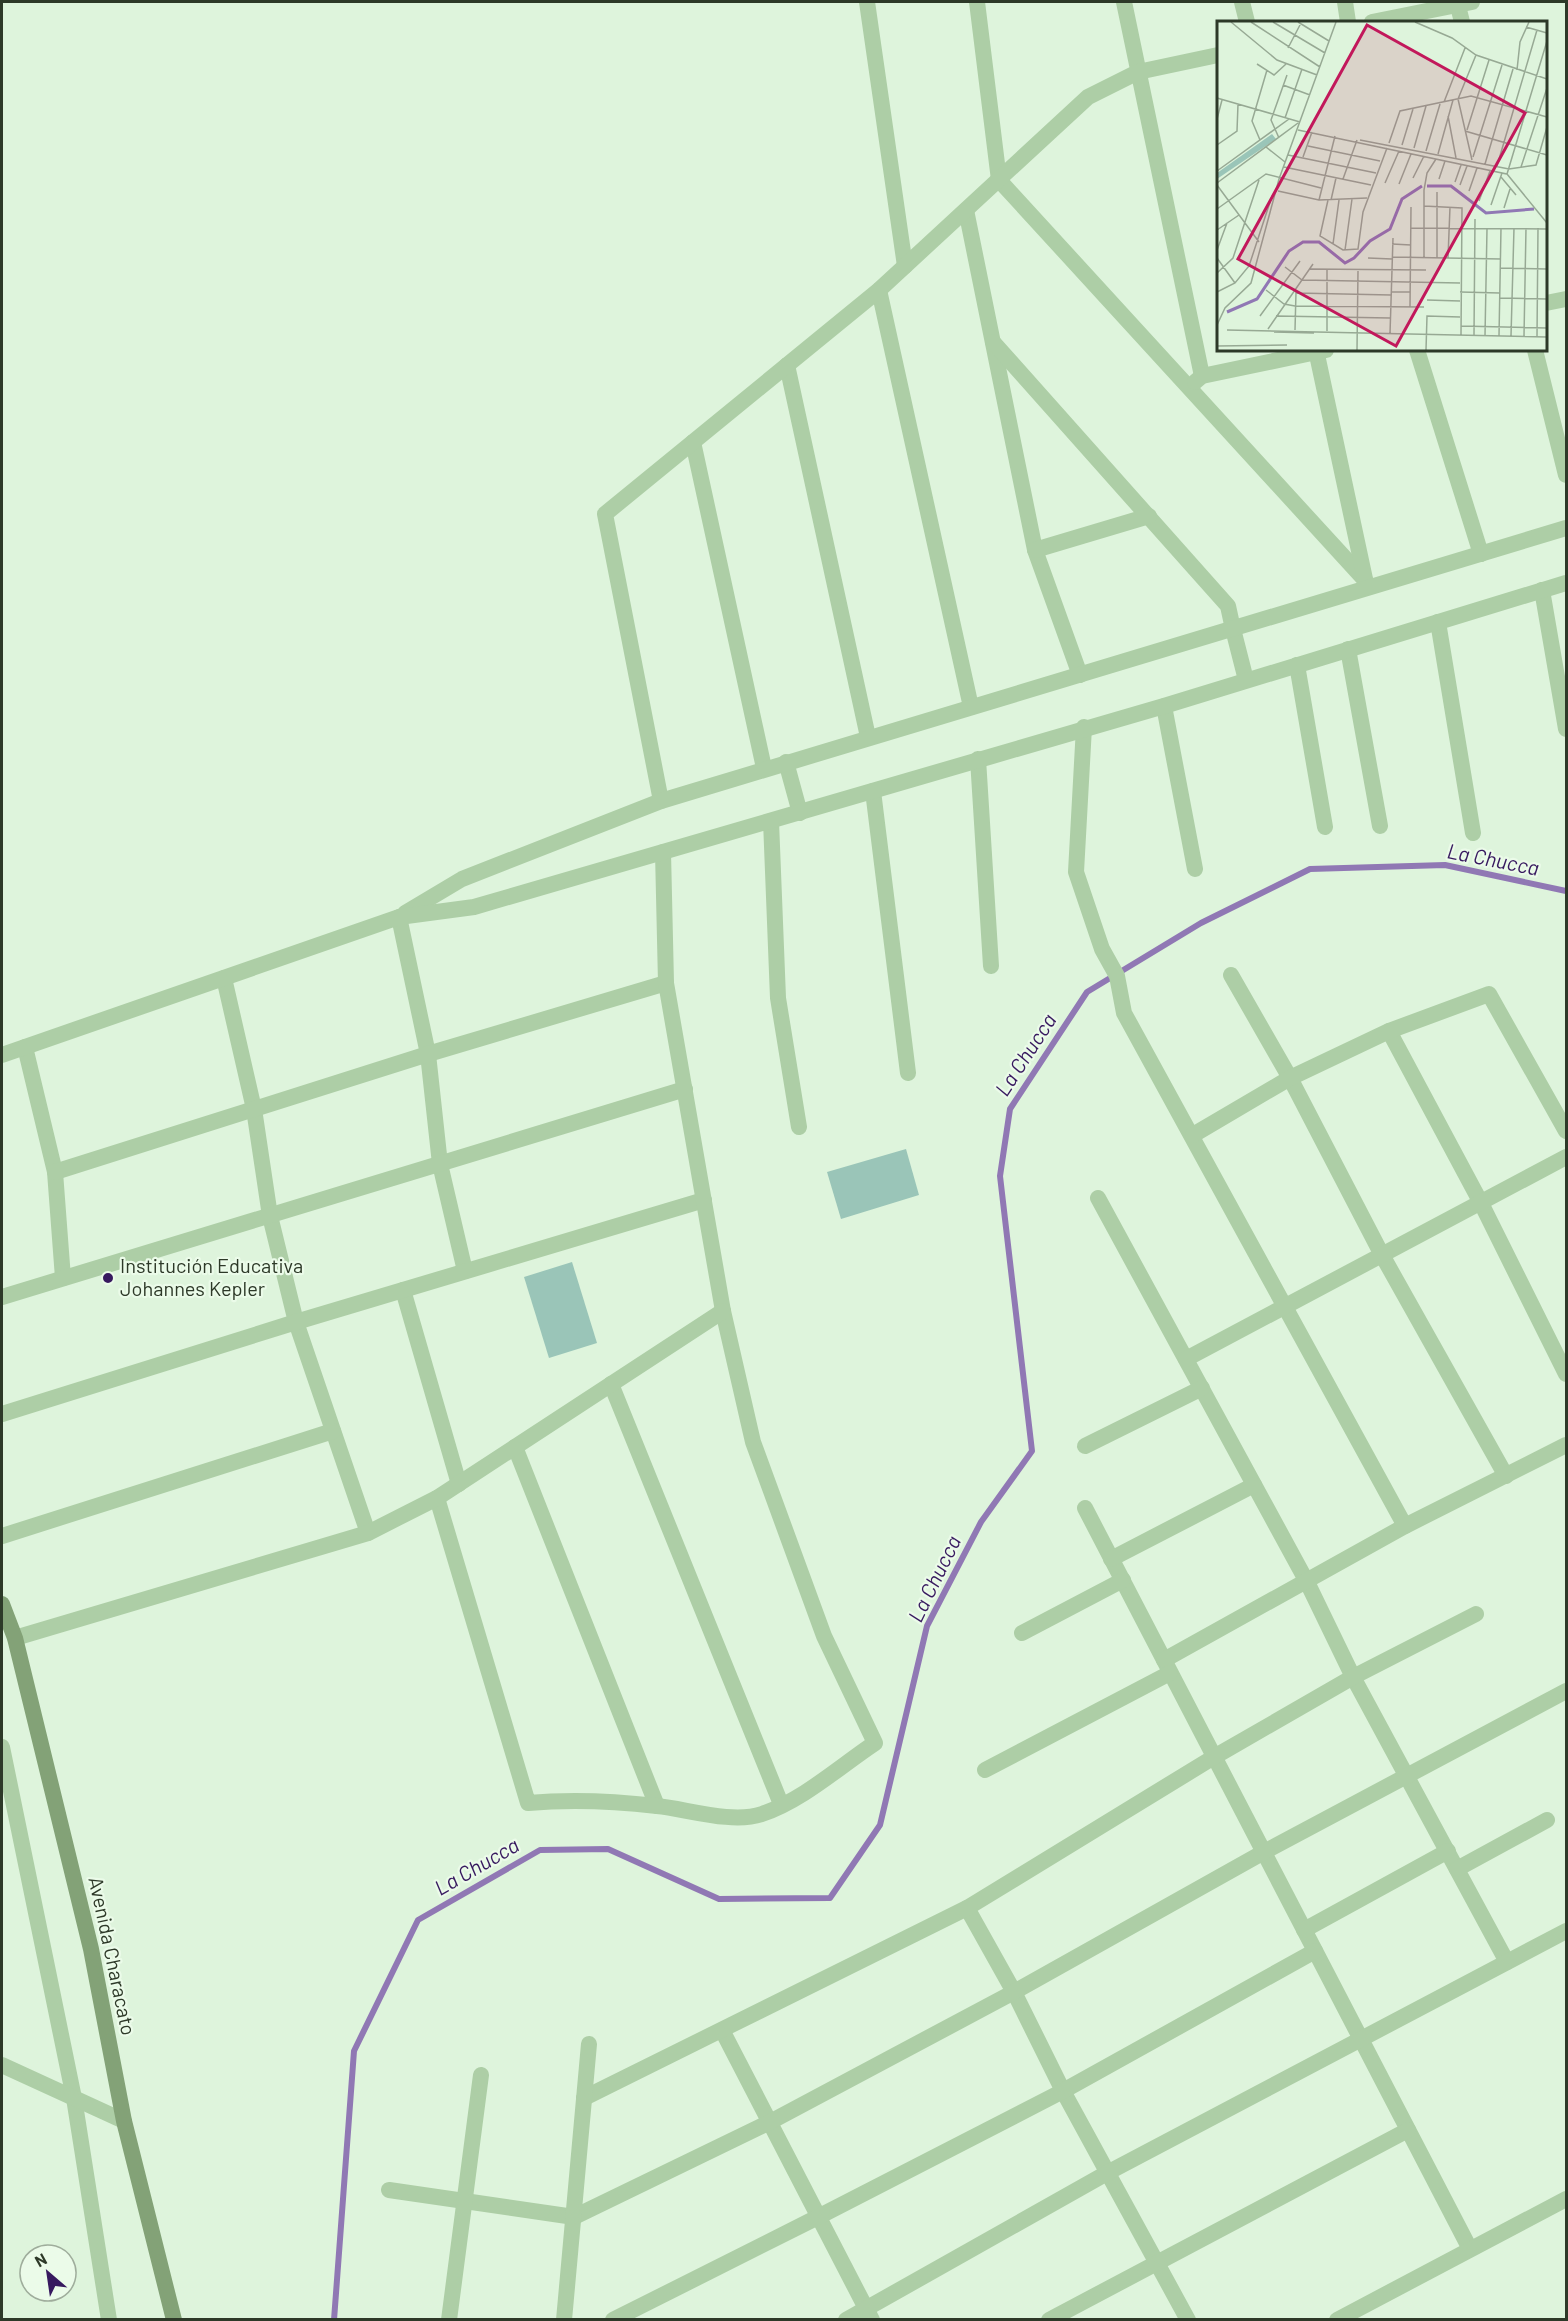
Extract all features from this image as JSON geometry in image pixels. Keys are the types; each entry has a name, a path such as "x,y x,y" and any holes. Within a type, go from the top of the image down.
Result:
{"main road":[{"name":"Avenida Characato","path":"2,1604 15,1638 91,1949 124,2121 174,2319"}],"street":[{"path":"867,2 905,266"},
{"path":"976,2 999,180 1190,388 1366,585"},
{"path":"1124,2 1202,376"},
{"path":"1242,2 1246,21"},
{"path":"1345,2 1348,21"},
{"path":"1376,21 1462,2 1462,21"},
{"path":"661,801 605,514 879,290 1088,97 1138,72 1217,55"},
{"path":"966,210 1035,550 1080,675"},
{"path":"879,290 971,707"},
{"path":"1547,303 1566,299"},
{"path":"993,341 1228,606 1246,680"},
{"path":"1190,388 1202,376 1315,351"},
{"path":"1320,351 1366,585"},
{"path":"1418,351 1481,555"},
{"path":"1534,351 1566,475"},
{"path":"787,365 868,737"},
{"path":"693,442 764,768"},
{"path":"1035,550 1149,516"},
{"path":"399,917 462,879 661,801 764,768 1233,629 1366,585 1481,555 1566,528"},
{"path":"2,1055 399,917 474,907 1164,706 1566,583"},
{"path":"1542,590 1566,729"},
{"path":"1437,622 1473,832"},
{"path":"1347,649 1380,826"},
{"path":"1297,665 1324,827"},
{"path":"1164,706 1195,869"},
{"path":"1084,728 1076,873 1102,949 1117,976 1124,1013 1192,1135 1284,1309 1405,1526"},
{"path":"978,759 992,966"},
{"path":"786,762 800,813"},
{"path":"873,791 908,1073"},
{"path":"771,821 778,998 799,1127"},
{"path":"437,1498 528,1803 568,1799 657,1806 704,1814 760,1815 795,1798 874,1743 824,1636 753,1442 723,1311 666,983 663,852"},
{"path":"399,917 428,1054 440,1164 465,1271"},
{"path":"1231,975 1290,1078 1382,1255 1506,1476"},
{"path":"224,978 254,1109 270,1216 296,1322 368,1533"},
{"path":"55,1172 428,1054 666,983"},
{"path":"1192,1135 1290,1078 1389,1031 1489,994 1566,1131"},
{"path":"1389,1031 1480,1203 1566,1374"},
{"path":"25,1047 55,1172 63,1278"},
{"path":"2,1297 685,1089"},
{"path":"1186,1359 1284,1309 1566,1157"},
{"path":"1098,1198 1307,1582 1353,1677 1507,1962"},
{"path":"2,1414 296,1322 704,1200"},
{"path":"403,1290 459,1484"},
{"path":"15,1638 368,1533 437,1498 723,1311"},
{"path":"611,1384 781,1804"},
{"path":"1085,1446 1202,1388"},
{"path":"2,1536 333,1431"},
{"path":"985,1770 1405,1526 1566,1445"},
{"path":"515,1447 657,1806"},
{"path":"1112,1559 1254,1485"},
{"path":"1085,1508 1470,2249"},
{"path":"1022,1633 1123,1580"},
{"path":"584,2098 723,2032 967,1908 1214,1757 1353,1677 1476,1614"},
{"path":"389,2190 465,2199 574,2217 770,2122 1014,1992 1264,1852 1566,1691"},
{"path":"2,1747 74,2098 110,2319"},
{"path":"1457,1869 1547,1820"},
{"path":"1304,1929 1448,1851"},
{"path":"967,1908 1014,1992 1107,2173 1188,2319"},
{"path":"846,2319 869,2314 1107,2173 1566,1931"},
{"path":"613,2319 1063,2091 1315,1951"},
{"path":"723,2032 869,2314"},
{"path":"574,2319 566,2311 589,2044"},
{"path":"2,2065 124,2121"},
{"path":"449,2319 481,2075"},
{"path":"1049,2319 1408,2130"},
{"path":"1336,2319 1566,2199"}],"shaded area":[{"path":"906,1149 919,1195 841,1219 827,1172"},
{"path":"572,1262 597,1343 549,1358 524,1277"}],"waterway":[{"name":"La Chucca","path":"334,2320 354,2051 418,1920 540,1850 608,1849 719,1899 830,1898 880,1825 927,1626 981,1522 1032,1451 1000,1176 1010,1109 1087,992 1201,923 1310,869 1445,865 1566,891"}],"place":[{"name":"Institución Educativa Johannes Kepler","path":"108,1278"}]}
